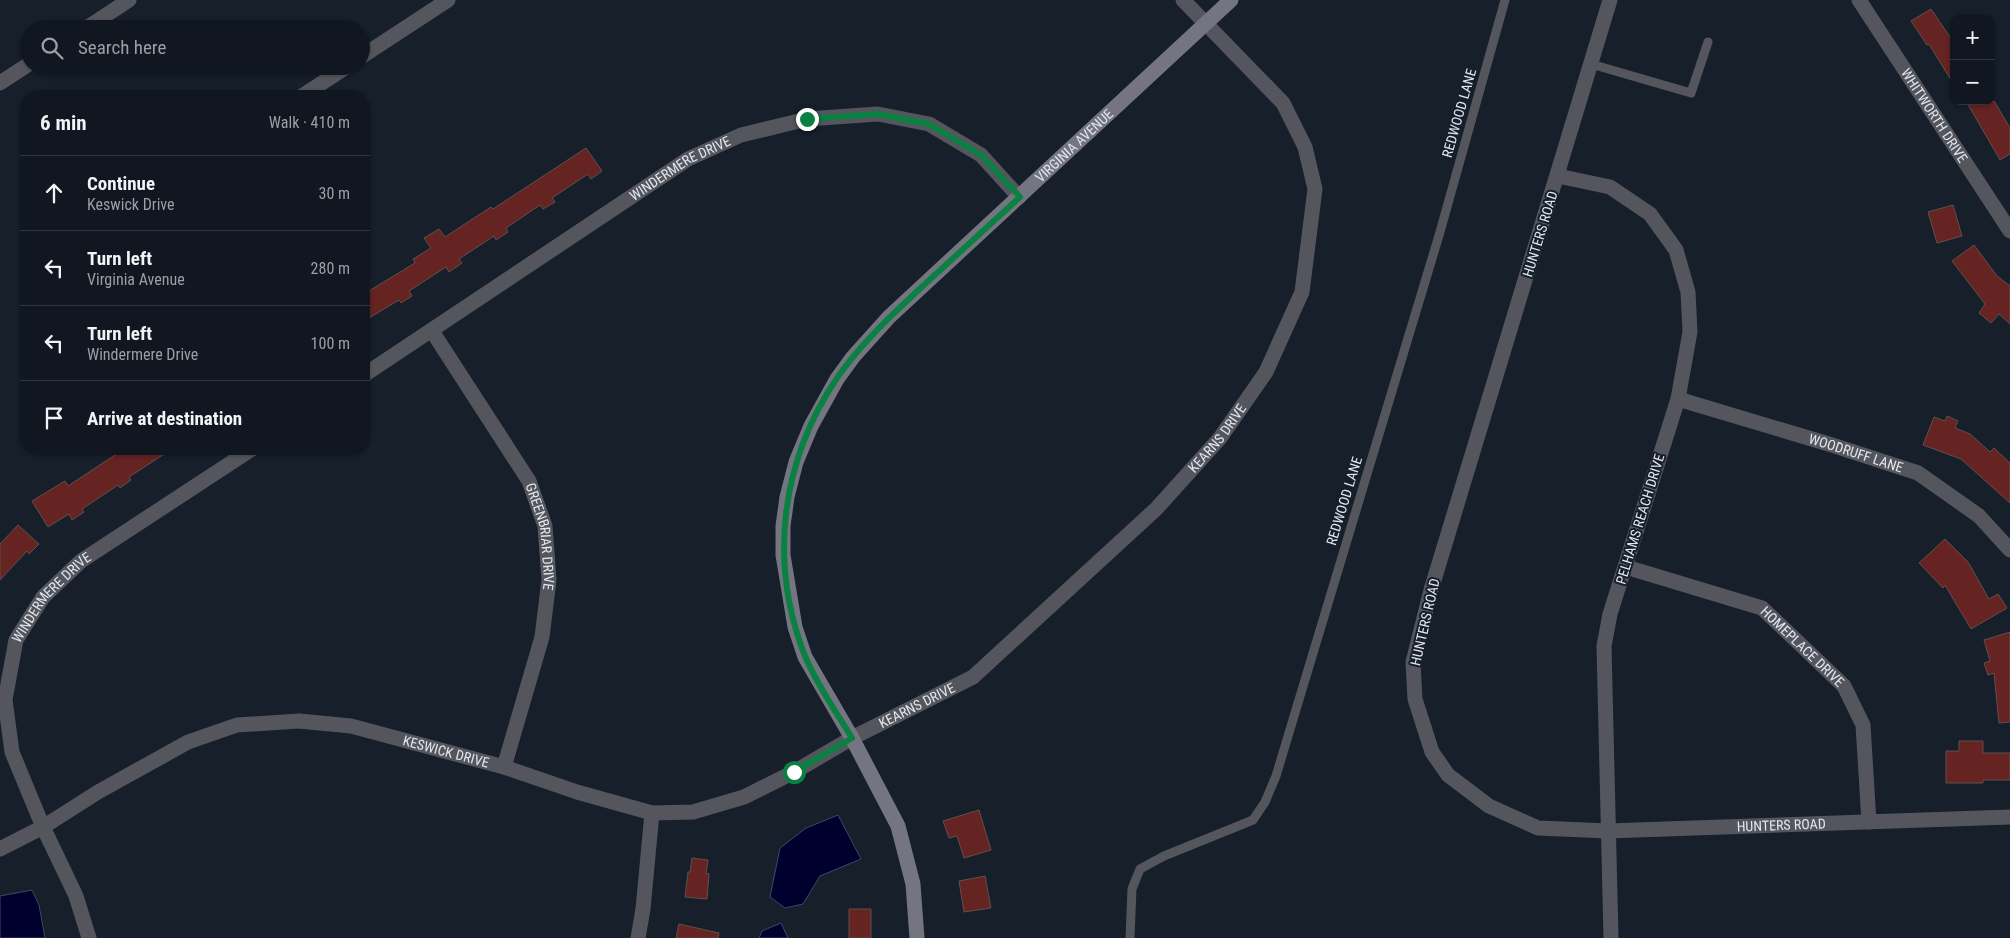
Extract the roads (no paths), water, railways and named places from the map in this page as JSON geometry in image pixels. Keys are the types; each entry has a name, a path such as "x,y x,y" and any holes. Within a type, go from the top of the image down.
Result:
{"street":[{"path":"99,20 129,0"},
{"path":"370,52 448,0"},
{"name":"KEARNS DRIVE","path":"852,738 973,677 1156,509 1220,438 1266,372 1302,292 1315,189 1305,146 1283,103 1204,24 1183,0"},
{"name":"VIRGINIA AVENUE","path":"918,938 913,884 898,826 852,738 805,657 796,627 783,555 783,526 787,497 796,462 810,426 837,379 853,357 889,317 1231,0"},
{"name":"HUNTERS ROAD","path":"1610,0 1431,590 1413,662 1415,699 1432,752 1448,774 1489,806 1538,828 1608,831 2010,817"},
{"name":"WHITWORTH DRIVE","path":"1859,0 2010,231"},
{"path":"0,83 20,70"},
{"path":"311,90 334,75"},
{"name":"WINDERMERE DRIVE","path":"370,371 688,159 741,135 807,119 878,114 929,124 981,155 1020,197"},
{"name":"PELHAMS REACH DRIVE","path":"1558,176 1610,188 1650,214 1676,250 1688,292 1690,332 1678,399 1610,614 1604,646 1611,938"},
{"name":"GREENBRIAR DRIVE","path":"432,331 529,481 545,526 549,580 542,637 504,767"},
{"name":"WOODRUFF LANE","path":"1678,399 1918,473 1979,516 2010,550"},
{"name":"WINDERMERE DRIVE","path":"89,938 76,896 43,827 12,752 5,700 16,640 43,597 81,561 243,455"},
{"name":"HOMEPLACE DRIVE","path":"1626,567 1762,608 1844,686 1863,725 1869,822"},
{"name":"KESWICK DRIVE","path":"0,849 43,827 98,792 188,742 237,725 299,721 351,726 504,767 577,792 652,813 693,812 744,797 794,772 852,738"},
{"path":"638,938 644,909 652,813"}],"lane":[{"name":"REDWOOD LANE","path":"1130,938 1132,889 1140,869 1164,856 1253,820 1265,802 1276,776 1440,232 1505,0"},
{"path":"1591,64 1692,93 1708,42"}],"water":[{"path":"838,815 861,859 820,876 803,904 785,908 770,897 780,848 806,828"},
{"path":"32,890 39,905 45,938 0,938 0,896"},
{"path":"781,923 788,938 759,938 762,931"}]}
